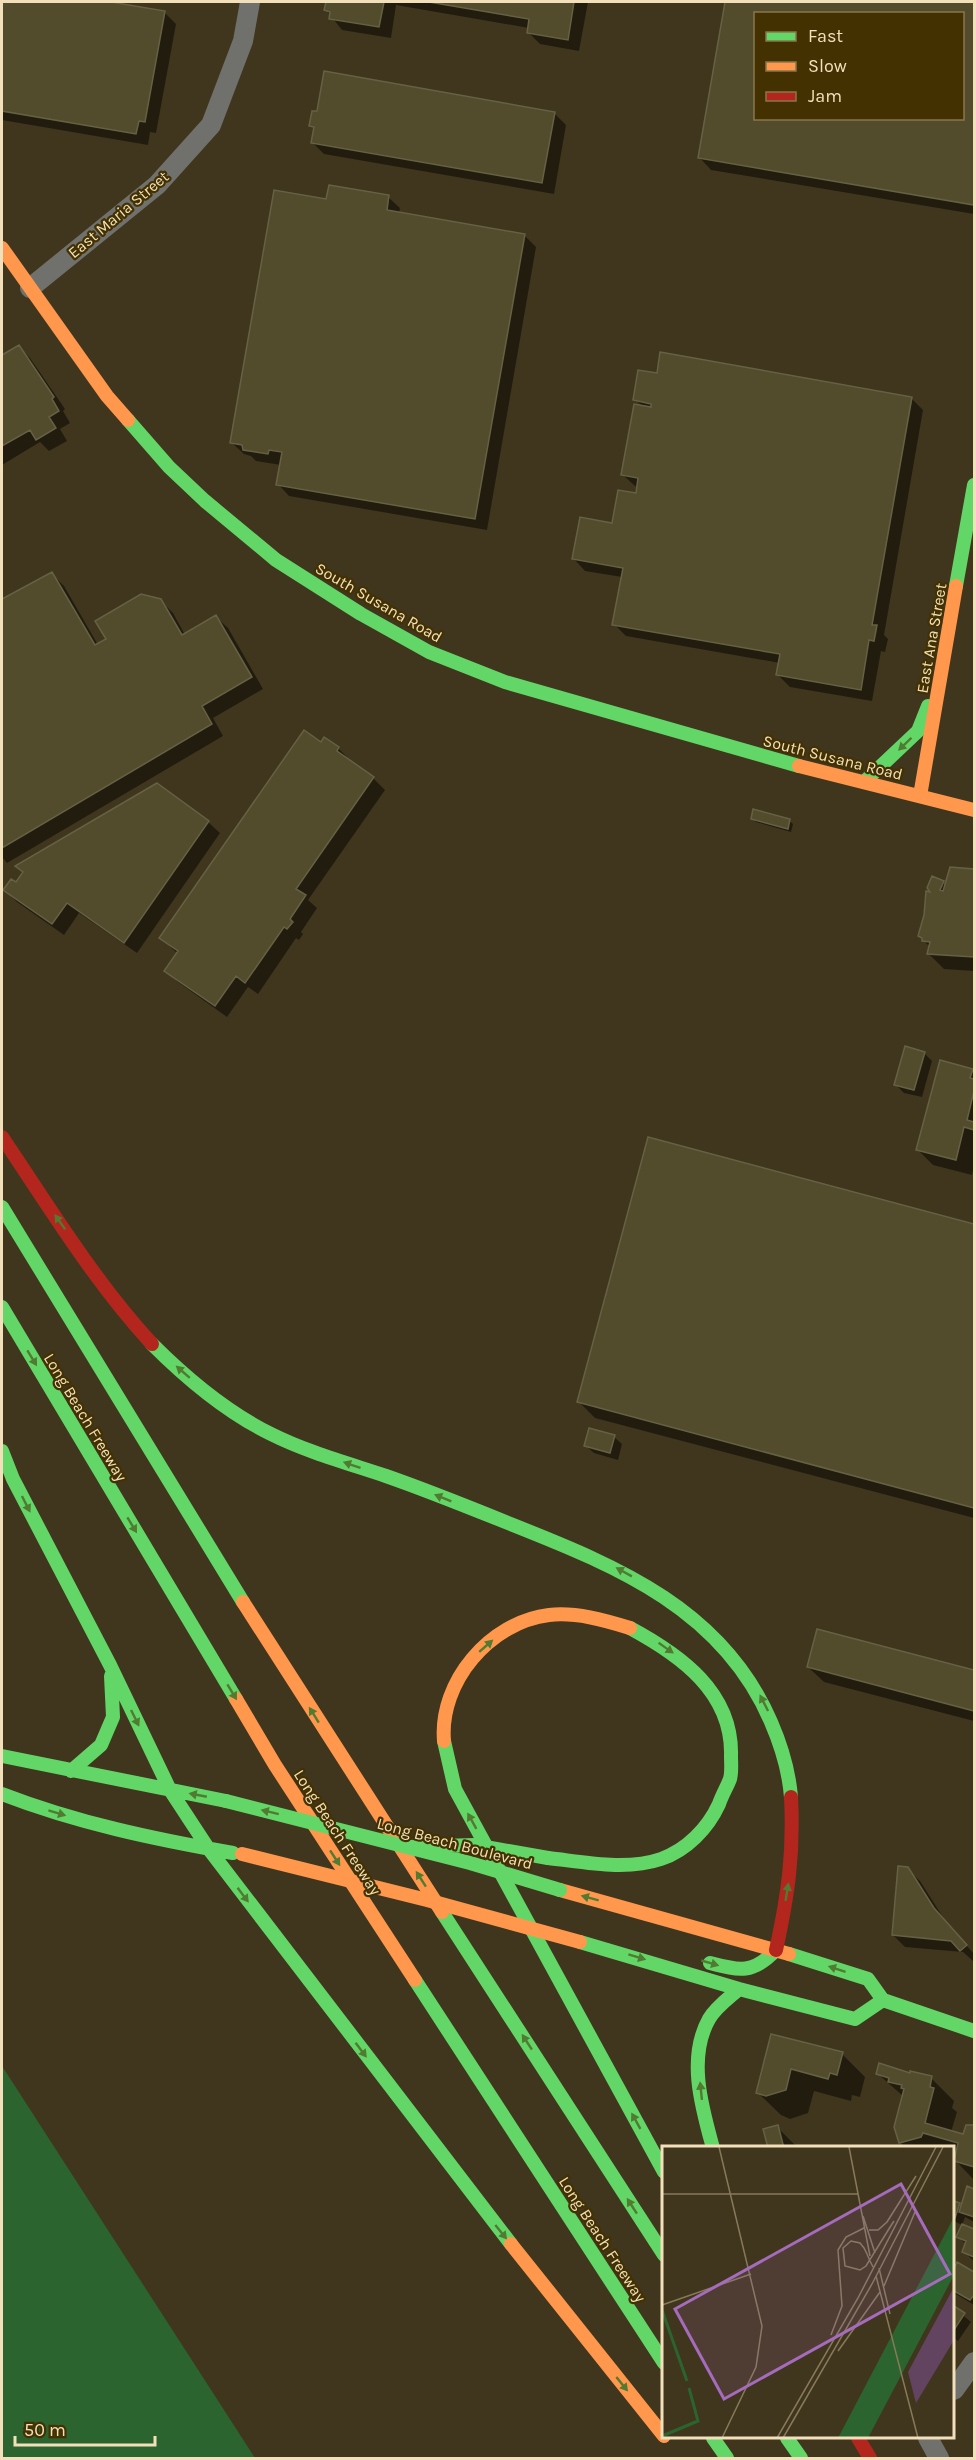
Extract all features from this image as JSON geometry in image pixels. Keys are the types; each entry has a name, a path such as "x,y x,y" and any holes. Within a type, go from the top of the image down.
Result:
{"main road":[{"name":"South Susana Road","path":"2,248 107,396 170,467 204,501 276,560 361,614 429,652 504,682 780,761 975,810"},
{"name":"East Ana Street","path":"920,796 975,485"},
{"path":"864,782 918,731 942,675"},
{"path":"2,1137 98,1276 142,1334 183,1372 231,1411 271,1434 309,1450 408,1484 610,1564 648,1585 687,1612 743,1668 764,1700 778,1733 786,1763 793,1797 790,1874 777,1950 767,1961 754,1970 744,1971 695,1959"},
{"path":"2,1207 226,1576 662,2252"},
{"name":"Long Beach Freeway","path":"2,1307 275,1765 662,2360"},
{"path":"2,1451 13,1479 110,1665 170,1790 208,1848 464,2186 662,2434"},
{"path":"408,1847 474,1845 487,1847 548,1858 615,1863 654,1862 674,1852 707,1825 721,1805 729,1785 733,1764 727,1720 718,1700 705,1683 670,1650 628,1627 576,1616 551,1615 529,1620 508,1629 471,1659 458,1679 447,1704 442,1726 443,1747 455,1789 487,1847 662,2168"},
{"path":"71,1771 101,1745 113,1717 110,1665"},
{"name":"Long Beach Boulevard","path":"2,1756 226,1801 408,1847 777,1950 868,1979 883,2000"},
{"path":"2,1794 80,1820 170,1842 242,1854 427,1900 739,1989 855,2019 883,2000 975,2031"},
{"path":"427,1900 452,1891"},
{"path":"498,1902 541,1914"},
{"path":"713,2146 701,2095 699,2057 702,2036 710,2017 739,1989"},
{"path":"714,2439 727,2458"},
{"path":"788,2439 801,2458"},
{"path":"805,2439 815,2458"},
{"path":"859,2439 870,2458"}],"street":[{"name":"East Maria Street","path":"30,288 157,185 211,125 243,41 250,2"},
{"path":"955,2389 975,2362"},
{"path":"929,2439 939,2458"}],"shaded area":[{"path":"2,2066 255,2458 2,2458"}],"building":[{"path":"2,2 111,2 165,11 145,122 139,121 136,134 2,111"},
{"path":"326,2 384,2 379,27 329,19 330,12 324,10"},
{"path":"429,2 574,2 568,40 527,33 529,19"},
{"path":"725,2 974,2 974,205 698,158"},
{"path":"324,71 555,112 542,183 311,143 314,127 309,126 312,111 317,111"},
{"path":"329,185 389,195 387,210 525,234 475,519 276,485 282,452 269,450 268,454 243,450 242,445 230,443 274,190 326,199"},
{"path":"19,345 54,397 52,399 59,411 49,417 56,428 36,440 30,430 2,446 2,355"},
{"path":"660,352 912,397 872,625 877,625 874,641 869,640 861,690 776,675 780,654 612,625 623,568 572,559 580,517 612,523 618,490 636,493 638,478 621,475 634,404 651,407 651,404 633,400 638,370 657,373"},
{"path":"52,572 95,645 106,639 95,621 141,594 161,599 182,635 216,615 252,677 202,706 212,724 2,848 2,599"},
{"path":"304,730 321,742 324,737 339,747 337,751 374,777 296,889 306,895 290,919 293,922 287,929 284,927 245,983 236,976 215,1006 164,971 178,951 159,938"},
{"path":"157,783 209,821 124,943 67,903 52,924 3,890 11,879 16,882 23,872 15,866"},
{"path":"753,809 790,819 788,829 751,819"},
{"path":"950,867 974,869 974,957 927,954 930,942 922,941 922,938 918,936 924,915 926,891 930,892 927,888 932,876 944,881 940,890 943,891"},
{"path":"905,1046 925,1052 914,1090 894,1085"},
{"path":"940,1060 973,1069 970,1078 974,1079 974,1091 967,1120 974,1122 974,1130 964,1127 956,1160 916,1150"},
{"path":"648,1137 974,1224 974,1508 577,1402"},
{"path":"589,1428 615,1435 610,1453 584,1446"},
{"path":"817,1629 974,1670 974,1711 807,1667"},
{"path":"898,1866 908,1867 934,1908 967,1945 960,1951 951,1941 892,1935"},
{"path":"771,2034 843,2052 837,2075 830,2073 828,2079 791,2069 786,2090 766,2096 756,2093"},
{"path":"879,2063 910,2073 910,2071 932,2076 930,2087 934,2088 925,2123 963,2134 966,2125 974,2125 974,2167 955,2161 958,2143 923,2133 921,2137 899,2143 894,2127 904,2089 901,2088 902,2085 888,2082 889,2078 876,2074"},
{"path":"778,2125 783,2146 767,2146 763,2129"},
{"path":"967,2186 974,2189 974,2217 959,2212"},
{"path":"955,2201 960,2203 955,2218"},
{"path":"962,2224 974,2229 974,2257 962,2252 966,2241 956,2237"},
{"path":"957,2262 974,2272 974,2295 970,2300 955,2292"},
{"path":"955,2307 965,2313 955,2328"}],"traffic: fast":[{"path":"128,420 169,467 205,501 276,560 361,614 429,652 505,682 799,766"},
{"path":"956,586 974,485"},
{"path":"864,782 918,731 928,706"},
{"path":"2,1207 243,1602"},
{"path":"2,1307 236,1699"},
{"path":"152,1344 208,1394 238,1416 271,1434 313,1452 386,1476 553,1541 629,1576 664,1597 696,1622 725,1650 750,1683 778,1740 791,1797"},
{"path":"2,1451 13,1479 110,1665 170,1790"},
{"path":"548,1858 619,1865 648,1863 671,1855 703,1830 719,1804 730,1779 729,1733 723,1713 713,1694 684,1663 630,1628"},
{"path":"71,1771 101,1745 113,1717 111,1676"},
{"path":"444,1741 455,1789 662,2168"},
{"path":"2,1756 226,1801"},
{"path":"170,1790 208,1848"},
{"path":"2,1794 116,1829 233,1853"},
{"path":"226,1801 470,1863 560,1890"},
{"path":"408,1847 474,1845 548,1858"},
{"path":"208,1848 511,2244"},
{"path":"442,1912 662,2252"},
{"path":"580,1942 739,1989 855,2019 883,2000"},
{"path":"710,1963 746,1969 768,1958 776,1950"},
{"path":"789,1954 868,1979 883,2000 974,2031"},
{"path":"415,1980 662,2360"},
{"path":"712,2146 701,2100 699,2050 702,2034 709,2019 739,1989"},
{"path":"714,2439 727,2458"},
{"path":"788,2439 801,2458"}],"traffic: slow":[{"path":"2,248 107,396 128,420"},
{"path":"920,796 956,586"},
{"path":"799,766 974,810"},
{"path":"243,1602 442,1912"},
{"path":"444,1741 445,1719 450,1697 459,1677 472,1658 507,1629 527,1620 559,1614 590,1617 630,1628"},
{"path":"236,1699 275,1765 415,1980"},
{"path":"242,1854 427,1900 580,1942"},
{"path":"560,1890 789,1954"},
{"path":"511,2244 662,2433"}],"traffic: jam":[{"path":"2,1137 92,1270 152,1344"},
{"path":"776,1950 789,1874 792,1837 791,1797"},
{"path":"859,2439 870,2458"}]}
